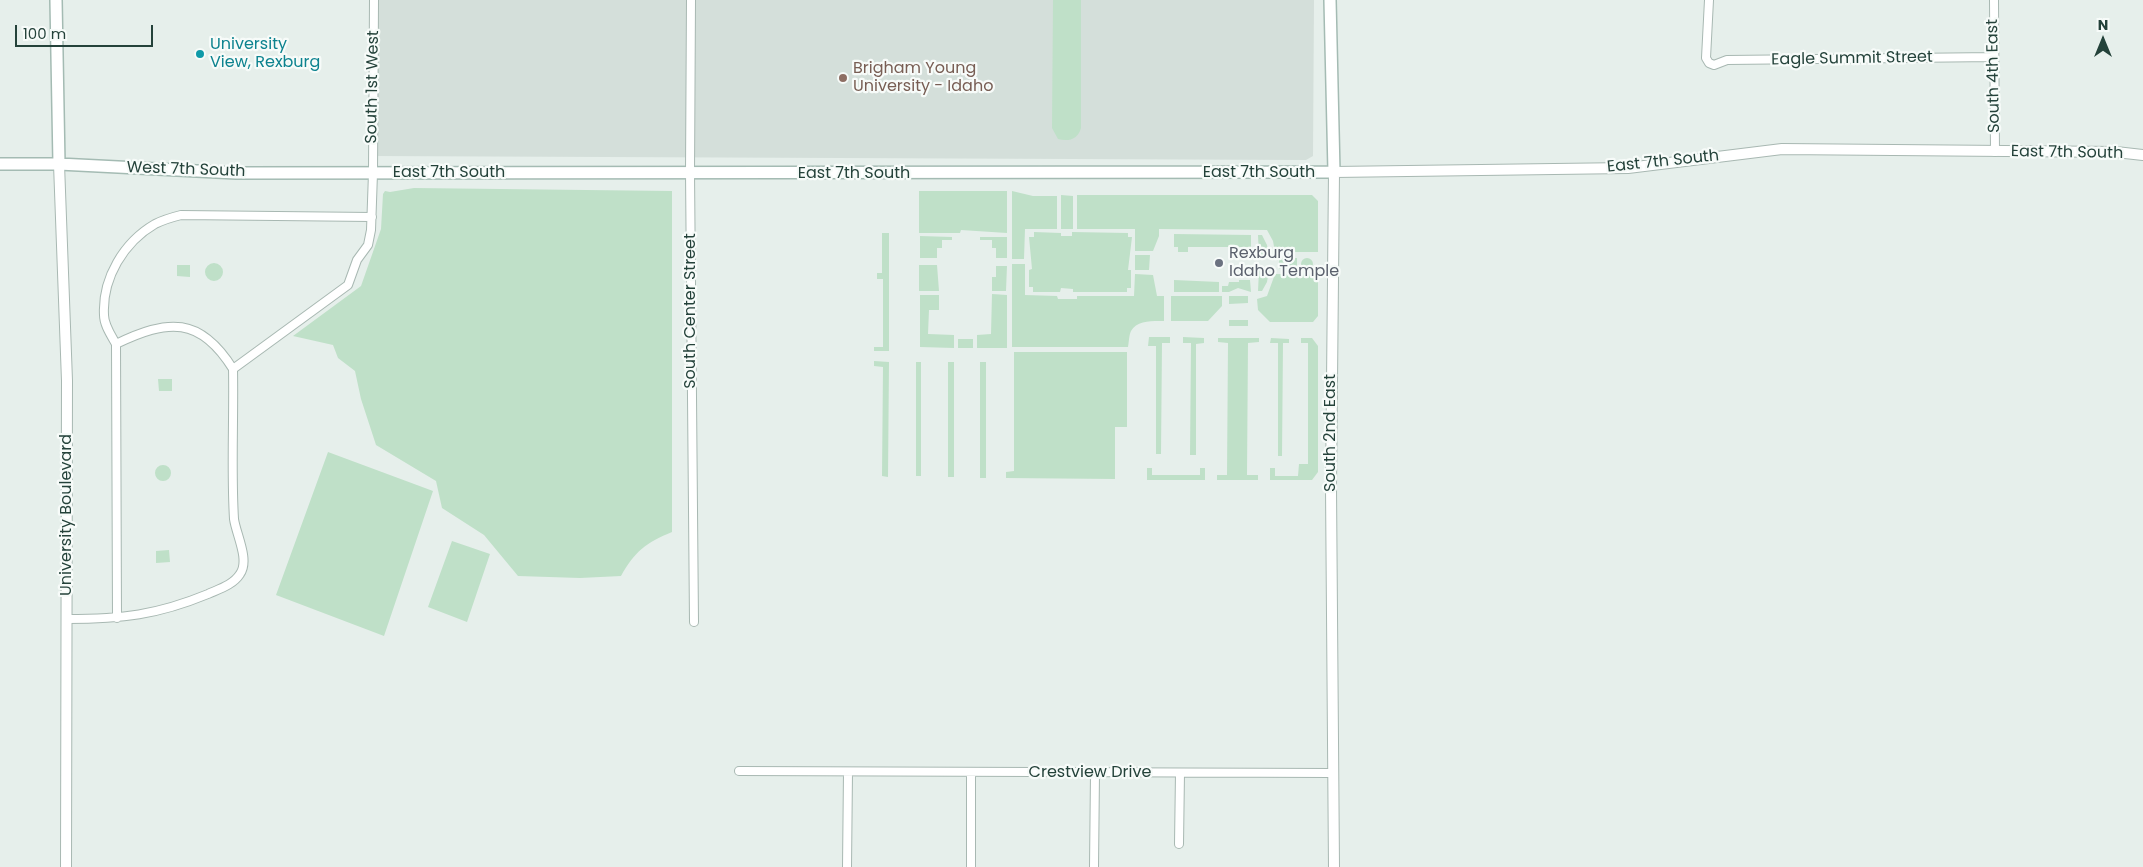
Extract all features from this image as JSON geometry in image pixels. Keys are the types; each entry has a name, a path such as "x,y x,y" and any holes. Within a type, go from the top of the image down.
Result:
{"main road":[{"path":"56,0 59,164"},
{"name":"South 2nd East","path":"1330,0 1334,172"},
{"name":"West 7th South","path":"0,164 59,164 236,173 373,173"},
{"name":"East 7th South","path":"373,173 690,172 907,174 1334,172"}],"street":[{"name":"South 1st West","path":"233,370 348,285 357,260 368,245 372,216 374,0"},
{"name":"South Center Street","path":"691,0 690,172 694,622"},
{"name":"Eagle Summit Street","path":"1708,0 1706,58 1711,64 1727,60 1994,57"},
{"name":"South 4th East","path":"1994,0 1995,152"},
{"name":"East 7th South","path":"1334,172 1628,168 1782,149 2116,152 2143,155"},
{"name":"University Boulevard","path":"59,164 67,381 66,867"},
{"name":"South 2nd East","path":"1334,172 1331,435 1334,867"},
{"path":"117,618 116,344 104,316 106,293 114,266 133,242 156,224 181,214 372,216"},
{"path":"67,618 117,618 153,614 182,605 228,585 241,573 244,561 234,520 233,370 221,349 203,334 179,326 158,327 116,344"},
{"name":"Crestview Drive","path":"739,771 1332,773"},
{"path":"847,867 848,772"},
{"path":"971,867 972,772"},
{"path":"1094,867 1095,773"},
{"path":"1179,844 1180,773"}],"shaded area":[{"name":"Brigham Young University - Idaho","path":"374,0 1314,0 1313,156 1306,160 372,156"}],"green space":[{"path":"1053,0 1081,0 1081,128 1078,135 1069,140 1058,139 1052,128"},
{"path":"414,188 672,191 672,532 648,544 636,554 621,576 580,578 518,576 484,535 442,508 436,481 376,445 361,399 355,371 338,358 333,345 293,336 361,286 381,229 383,194 385,191 390,192"},
{"path":"919,191 1007,191 1007,233 961,230 960,233 919,233"},
{"path":"1012,191 1033,196 1057,196 1057,229 1025,229 1024,259 1012,259"},
{"path":"1061,195 1073,196 1073,229 1061,229"},
{"path":"1077,195 1312,195 1318,201 1318,252 1275,252 1273,241 1267,230 1159,229 1159,236 1153,251 1135,251 1135,229 1077,229"},
{"path":"1034,232 1061,233 1061,236 1072,236 1072,232 1128,233 1128,237 1132,237 1128,270 1131,270 1131,288 1127,288 1127,292 1073,292 1073,289 1061,288 1060,292 1033,292 1033,287 1029,287 1029,270 1032,269 1029,237 1034,237"},
{"path":"882,233 889,233 889,351 874,351 874,347 883,347 883,279 877,279 877,273 882,273"},
{"path":"1174,234 1251,235 1251,247 1188,247 1188,252 1178,252 1178,247 1174,247"},
{"path":"1258,235 1262,235 1267,245 1269,257 1259,257"},
{"path":"920,236 952,237 952,240 942,240 942,248 937,248 937,258 920,258"},
{"path":"980,237 1007,237 1007,258 996,258 996,248 992,248 992,240 980,240"},
{"path":"1135,255 1150,255 1149,270 1135,270"},
{"path":"1279,258 1297,258 1297,269 1279,269"},
{"path":"1309,258 1312,259 1312,269 1305,270 1302,269 1301,262 1302,259"},
{"path":"214,263 220,266 223,272 220,278 214,281 208,278 205,272 208,266"},
{"path":"1012,264 1025,264 1025,295 1057,296 1058,299 1077,299 1077,296 1134,296 1135,274 1153,275 1157,296 1164,296 1164,321 1141,323 1134,327 1129,337 1128,347 1012,347"},
{"path":"177,265 190,265 190,277 177,276"},
{"path":"919,265 937,265 939,291 919,291"},
{"path":"996,266 1007,266 1006,291 992,291 992,277 996,277"},
{"path":"1259,270 1269,270 1267,282 1262,291 1258,291"},
{"path":"1275,274 1318,275 1318,316 1313,322 1270,322 1258,310 1257,299 1267,296"},
{"path":"1174,280 1219,282 1219,292 1174,292"},
{"path":"1239,280 1250,280 1251,292 1238,288 1229,292 1222,292 1222,286 1228,286 1229,282 1239,282"},
{"path":"992,294 1007,295 1007,348 977,348 977,335 991,334"},
{"path":"920,295 939,295 939,310 929,310 928,334 954,335 954,348 920,347"},
{"path":"1171,296 1222,296 1222,306 1208,321 1171,321"},
{"path":"1229,296 1248,296 1248,303 1229,304"},
{"path":"1229,320 1248,320 1248,326 1229,326"},
{"path":"1149,337 1170,337 1170,343 1162,343 1161,454 1156,454 1156,346 1148,346"},
{"path":"1183,337 1204,338 1204,343 1196,344 1196,455 1190,455 1191,343 1183,343"},
{"path":"1218,338 1259,338 1259,342 1248,343 1247,475 1258,475 1258,480 1217,480 1217,475 1227,475 1228,343 1218,342"},
{"path":"1271,338 1289,339 1289,343 1283,343 1282,456 1278,456 1278,343 1270,343"},
{"path":"1301,338 1312,338 1318,346 1318,472 1312,480 1270,480 1270,468 1275,468 1275,476 1298,476 1299,464 1308,464 1308,343 1301,343"},
{"path":"958,339 973,339 973,348 958,348"},
{"path":"1014,352 1127,352 1127,427 1115,427 1115,479 1006,478 1006,472 1014,471"},
{"path":"874,361 889,362 888,477 882,476 883,367 874,366"},
{"path":"916,362 921,362 921,476 916,476"},
{"path":"948,362 954,362 954,477 948,477"},
{"path":"980,362 986,362 986,478 980,478"},
{"path":"158,379 172,379 172,391 159,391"},
{"path":"328,452 433,491 384,636 276,595"},
{"path":"160,465 166,465 171,470 169,479 160,481 155,476 155,470"},
{"path":"1147,468 1152,468 1152,475 1200,475 1200,468 1205,468 1205,480 1147,480"},
{"path":"452,541 490,554 467,622 428,607"},
{"path":"169,550 170,562 156,563 156,551"}],"place":[{"name":"University View, Rexburg","path":"200,54"},
{"name":"Brigham Young University - Idaho","path":"843,78"},
{"name":"Rexburg Idaho Temple","path":"1219,263"}]}
